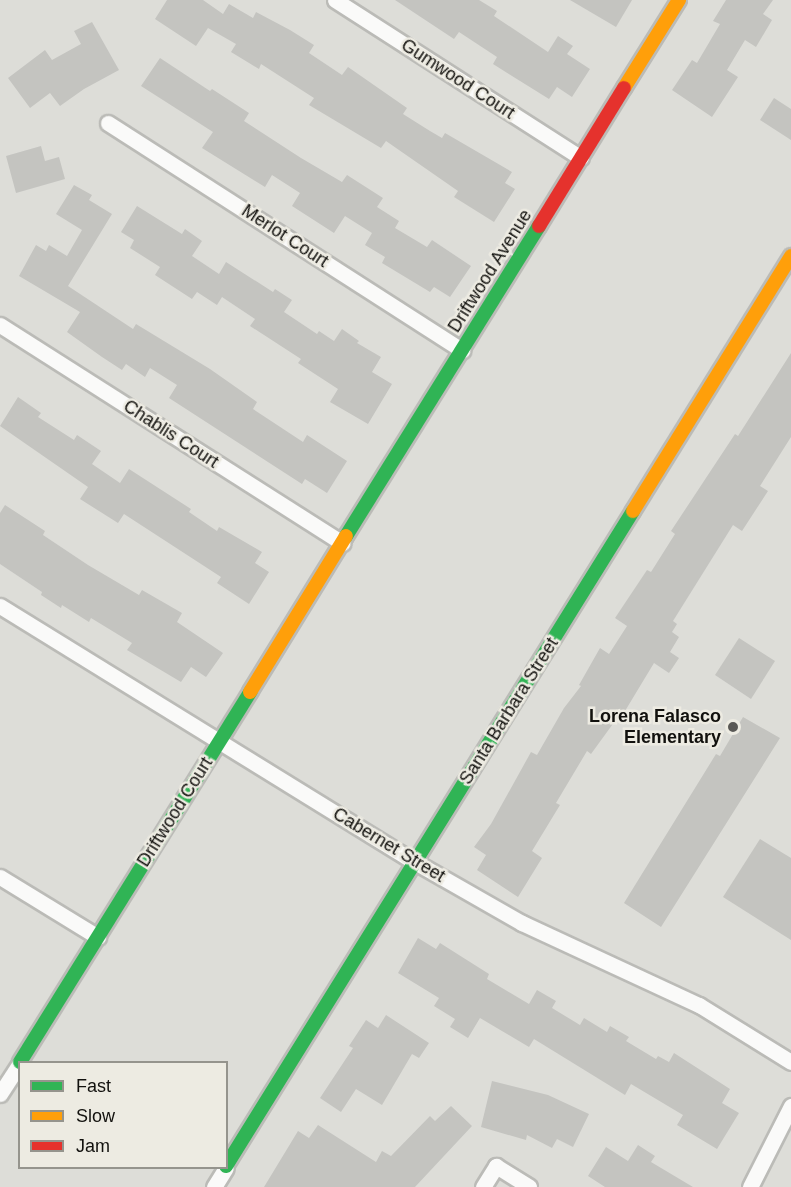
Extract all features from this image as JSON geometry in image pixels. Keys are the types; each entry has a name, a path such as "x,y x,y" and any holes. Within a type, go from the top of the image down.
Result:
{"street":[{"name":"Gumwood Court","path":"335,0 581,158"},
{"name":"Driftwood Avenue","path":"331,562 679,0"},
{"name":"Merlot Court","path":"108,123 462,350"},
{"name":"Santa Barbara Street","path":"228,1164 791,256"},
{"name":"Chablis Court","path":"0,325 342,543"},
{"name":"Driftwood Court","path":"21,1061 331,562"},
{"name":"Cabernet Street","path":"0,606 415,862 522,923 699,1005 791,1062"},
{"path":"0,876 98,937"},
{"name":"Driftwood Court","path":"0,1094 18,1066"},
{"path":"750,1187 791,1106"},
{"path":"483,1187 496,1166 529,1187"},
{"name":"Santa Barbara Street","path":"214,1187 225,1169"}],"building":[{"path":"167,0 203,0 223,14 229,4 253,18 256,12 290,30 314,45 309,53 342,75 348,67 407,108 403,114 442,138 445,133 512,172 505,183 515,189 494,222 454,197 458,191 386,141 381,148 309,105 314,98 261,64 259,69 231,52 236,44 208,28 196,46 155,19"},
{"path":"395,0 479,0 497,11 494,16 548,52 558,36 573,46 567,54 590,69 572,97 557,87 549,99 493,64 497,57 459,32 454,39"},
{"path":"570,0 632,0 616,27"},
{"path":"726,0 773,0 763,14 772,20 756,47 745,40 727,70 738,77 712,117 672,90 692,60 697,63 720,24 713,21"},
{"path":"92,22 119,70 84,89 60,106 50,93 30,108 8,78 45,50 52,60 81,44 74,31"},
{"path":"160,58 249,113 244,121 301,158 342,182 347,175 383,198 377,207 399,221 395,228 427,247 432,240 471,266 450,297 434,287 430,292 382,263 385,257 365,245 372,233 345,216 334,233 292,206 300,193 272,175 265,187 202,148 213,132 141,86"},
{"path":"774,98 791,109 791,140 760,120"},
{"path":"41,146 45,161 59,157 65,179 16,193 6,156"},
{"path":"74,185 92,195 89,200 112,214 68,286 133,329 136,324 210,369 257,402 253,409 303,442 307,435 347,461 327,493 305,479 302,484 169,398 177,385 150,368 145,377 126,364 122,370 102,357 67,332 80,312 19,276 36,245 46,251 49,245 67,256 82,230 56,214"},
{"path":"137,206 182,234 185,229 202,241 192,256 219,274 226,262 273,292 275,289 292,300 284,312 317,334 319,331 334,341 342,329 359,341 357,343 381,357 372,372 392,384 368,424 330,402 338,389 298,363 301,359 250,326 255,319 222,297 217,305 197,292 192,299 155,275 160,267 130,248 134,240 121,232"},
{"path":"791,353 791,437 760,486 768,491 742,531 733,525 673,621 677,624 672,632 679,637 670,652 679,658 669,673 654,663 625,711 623,710 591,754 587,751 556,803 560,805 532,851 542,858 518,897 477,870 486,855 474,847 491,824 531,752 537,755 564,708 581,686 579,685 600,648 609,654 627,626 615,618 647,570 651,572 675,534 671,531 735,434 738,436"},
{"path":"18,397 41,413 38,417 74,440 77,435 101,451 92,464 120,483 129,469 191,509 189,512 217,531 219,527 262,552 255,563 269,572 249,604 217,583 221,577 124,514 118,523 80,499 88,487 0,426"},
{"path":"5,505 45,531 43,535 88,565 139,595 142,590 182,613 177,622 223,653 206,677 191,667 181,682 127,650 132,643 91,618 89,622 62,605 61,608 41,595 42,592 0,564 0,513"},
{"path":"739,638 775,661 751,699 715,675"},
{"path":"743,717 780,738 661,927 624,903 716,754 720,756"},
{"path":"760,839 791,858 791,940 723,897"},
{"path":"418,938 436,949 440,943 489,974 487,979 529,1004 537,990 556,1001 552,1008 580,1025 584,1018 607,1032 610,1026 629,1037 626,1041 656,1059 658,1056 669,1062 674,1053 730,1089 722,1103 739,1113 717,1149 677,1125 683,1115 631,1084 625,1095 534,1039 529,1047 480,1018 468,1038 450,1027 455,1019 434,1006 439,998 398,973"},
{"path":"386,1015 429,1043 419,1058 412,1054 382,1105 356,1089 341,1112 320,1098 353,1048 349,1046 366,1020 378,1028"},
{"path":"492,1081 548,1095 589,1114 573,1147 557,1139 552,1148 527,1135 526,1140 481,1127"},
{"path":"451,1106 472,1126 415,1187 264,1187 298,1131 309,1138 318,1125 376,1162 382,1151 391,1156 430,1116 435,1121"},
{"path":"638,1145 655,1156 651,1162 693,1187 605,1187 588,1176 606,1147 628,1161"}],"traffic: fast":[{"path":"346,536 539,226"},
{"path":"228,1163 633,511"},
{"path":"21,1061 250,692"}],"traffic: slow":[{"path":"624,88 679,0"},
{"path":"633,511 791,256"},
{"path":"250,692 346,536"}],"traffic: jam":[{"path":"539,226 624,88"}],"place":[{"name":"Lorena Falasco Elementary","path":"733,727"}]}
